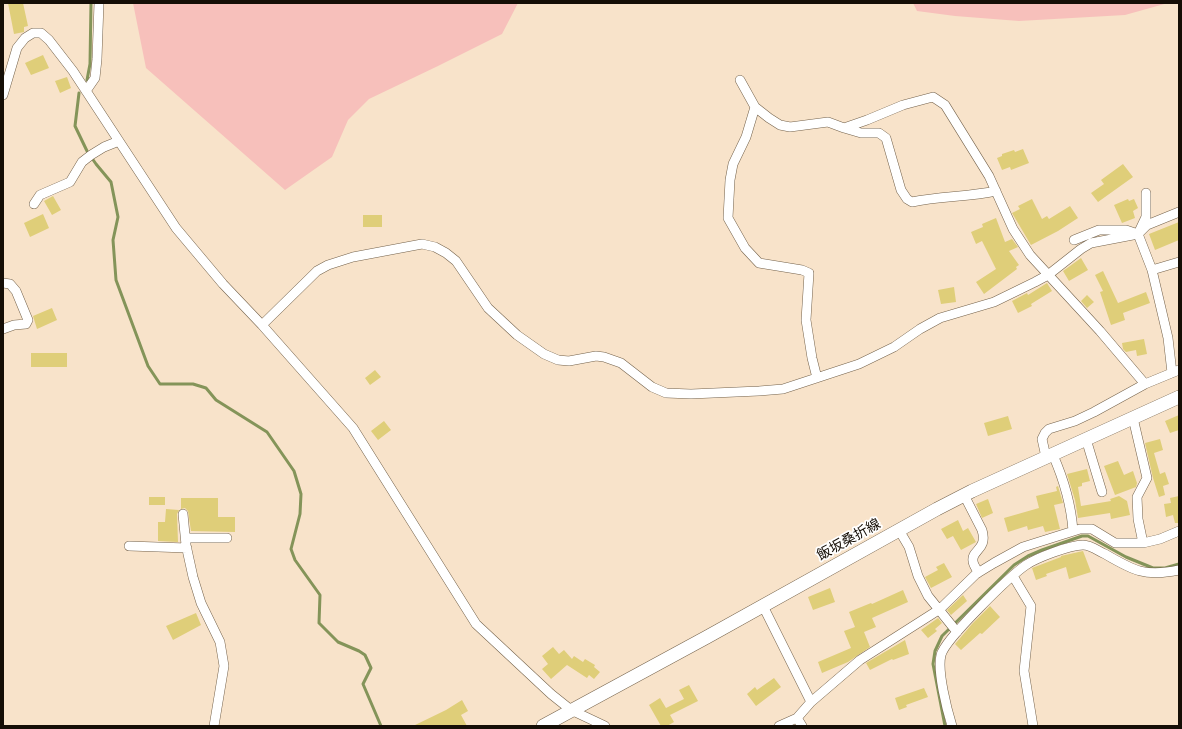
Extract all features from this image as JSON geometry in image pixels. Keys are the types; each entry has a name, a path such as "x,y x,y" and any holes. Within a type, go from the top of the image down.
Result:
{"main road":[{"name":"飯坂桑折線","path":"543,726 899,530 964,496 1179,397"}],"street":[{"path":"86,91 95,78 99,3"},
{"path":"3,95 17,48 25,38 33,33 41,33 50,40 61,54 176,228 223,284 262,325 353,428 476,624 551,694 571,710 605,726"},
{"path":"740,80 755,107 780,125 790,127 828,122 861,133 879,133 886,138 901,190 907,199 912,202 996,191"},
{"path":"844,128 902,105 933,97 945,105 989,176 1013,229 1030,255 1100,331 1145,384"},
{"path":"755,107 746,137 733,164 730,180 728,218 745,248 759,263 802,270 809,273 806,320 817,378"},
{"path":"34,204 40,195 70,182 82,162 91,155 104,147 119,142"},
{"path":"1146,193 1146,217 1138,234 1152,270 1176,372 1145,384 1094,412 1074,421 1049,429 1044,433 1042,439 1067,491 1072,514 1080,536 1090,546 1138,571 1150,574 1179,570"},
{"path":"262,325 317,271 328,265 353,257 422,244 435,247 456,261 488,308 531,346 558,360 569,361 596,356 604,357 621,363 659,391 676,394 759,391 782,388 859,364 894,347 920,329 940,318 994,302 1048,275 1091,243 1138,234 1147,226 1179,212"},
{"path":"1074,240 1099,230 1126,230 1138,234"},
{"path":"1152,270 1179,262"},
{"path":"3,283 10,284 16,291 28,320 26,324 14,325 3,330"},
{"path":"1133,418 1147,478 1137,497 1138,519 1143,543"},
{"path":"1086,439 1102,492"},
{"path":"964,496 984,536 984,543 973,556 972,561 978,573"},
{"path":"183,514 187,548 201,603 220,642 224,666 214,726"},
{"path":"899,530 908,547 918,576 928,596 953,627"},
{"path":"779,726 797,718 811,702 860,660 940,609 978,573 1023,547 1080,536 1092,530 1115,543 1143,543 1160,539 1179,531"},
{"path":"952,726 943,684 940,661 943,648 953,627 1034,560 1066,549 1080,536"},
{"path":"186,538 227,538"},
{"path":"129,546 187,548"},
{"path":"1013,576 1031,606 1024,671 1033,726"},
{"path":"763,606 811,702"},
{"path":"797,718 802,726"}],"shaded area":[{"path":"133,3 518,3 502,34 369,99 348,120 332,157 285,190 146,68"},
{"path":"913,3 1168,3 1125,15 1019,21 955,16 917,11"}],"building":[{"path":"8,3 23,3 28,26 24,27 24,32 14,34"},
{"path":"43,55 49,68 31,75 25,63"},
{"path":"67,77 71,88 60,93 55,81"},
{"path":"1023,149 1029,163 1011,170 1010,167 1002,170 997,158 1002,156 1002,154"},
{"path":"1123,164 1133,177 1098,202 1091,193 1104,184 1101,180"},
{"path":"53,196 61,210 52,215 44,201"},
{"path":"1032,199 1042,219 1047,216 1049,219 1070,206 1078,218 1058,231 1031,245 1012,213 1020,209 1018,206"},
{"path":"1128,199 1129,201 1134,199 1138,208 1133,211 1135,218 1122,223 1114,205"},
{"path":"43,214 49,228 30,237 24,223"},
{"path":"363,215 382,215 382,227 363,227"},
{"path":"996,218 1005,242 1012,239 1018,247 1009,251 1019,265 1016,267 1017,269 984,294 976,282 996,269 982,241 976,244 971,232 983,227 982,224"},
{"path":"1179,222 1179,240 1155,250 1149,234"},
{"path":"1081,258 1088,270 1069,281 1063,271"},
{"path":"1103,271 1118,303 1146,292 1150,303 1123,313 1125,320 1111,325 1100,292 1103,291 1095,275"},
{"path":"1047,283 1052,291 1031,304 1032,306 1018,313 1012,301 1027,293 1028,295"},
{"path":"954,287 956,302 941,304 938,290"},
{"path":"1087,295 1094,302 1087,308 1081,301"},
{"path":"52,308 57,320 37,329 33,316"},
{"path":"1144,339 1147,354 1137,356 1136,350 1126,352 1123,349 1122,343"},
{"path":"31,353 67,353 67,367 31,367"},
{"path":"375,370 381,377 370,385 365,378"},
{"path":"1179,415 1179,430 1170,433 1165,421"},
{"path":"1008,416 1012,429 988,436 984,423"},
{"path":"384,421 391,430 378,440 371,431"},
{"path":"1160,439 1163,450 1154,453 1160,474 1165,472 1169,484 1163,486 1165,495 1159,497 1145,443"},
{"path":"1118,461 1124,475 1133,471 1137,483 1136,487 1115,495 1104,466"},
{"path":"1087,469 1090,481 1082,483 1082,486 1078,487 1081,506 1111,501 1110,499 1119,496 1127,501 1130,515 1111,519 1110,513 1078,518 1075,500 1067,474"},
{"path":"1058,486 1063,503 1054,505 1060,529 1045,532 1043,526 1028,530 1027,526 1008,532 1004,518 1039,508 1036,496 1057,491 1056,487"},
{"path":"1179,496 1179,523 1175,523 1173,515 1166,517 1164,504 1171,503 1170,498"},
{"path":"149,497 165,497 165,505 149,505"},
{"path":"181,498 218,498 218,517 235,517 235,532 191,531 188,511 185,508 181,509"},
{"path":"988,499 993,513 982,518 976,504"},
{"path":"166,509 179,510 177,514 178,542 158,541 158,522 165,522"},
{"path":"958,520 963,531 968,528 976,542 961,550 953,536 947,539 941,529"},
{"path":"1083,551 1091,572 1069,579 1066,567 1046,574 1047,576 1036,580 1032,568 1061,556"},
{"path":"944,563 952,577 931,588 925,577 938,570 936,567"},
{"path":"830,588 835,602 813,610 808,597"},
{"path":"903,590 908,602 872,618 876,627 864,632 870,647 848,662 822,673 818,662 851,648 844,631 855,627 849,612 871,603 872,604"},
{"path":"963,595 967,601 951,615 947,610"},
{"path":"990,606 1000,617 982,634 980,633 961,650 955,644"},
{"path":"196,613 201,625 173,640 166,626"},
{"path":"938,618 942,623 935,629 937,631 928,638 921,630"},
{"path":"905,640 909,654 893,660 892,659 870,670 866,663"},
{"path":"553,647 559,654 564,650 572,659 574,656 583,662 585,659 595,665 594,667 600,672 594,679 589,675 587,678 567,665 551,679 542,669 548,664 542,656"},
{"path":"774,678 781,687 756,706 747,694 755,687 757,690"},
{"path":"689,685 698,701 670,715 674,722 667,726 661,726 649,705 660,698 666,708 684,699 679,690"},
{"path":"924,688 928,697 906,705 907,707 899,710 895,698"},
{"path":"462,700 468,711 461,715 467,726 413,726 446,710"}],"waterway":[{"path":"87,80 90,64 91,3"},
{"path":"79,93 75,126 87,151 111,182 118,217 113,240 116,280 148,366 160,384 193,384 206,388 216,400 267,432 294,471 301,494 300,514 291,549 295,560 320,595 319,623 338,642 365,655 371,668 363,684 381,726"},
{"path":"945,726 933,664 935,651 942,636 1014,565 1028,556 1042,550 1082,536 1088,536 1126,557 1153,568 1165,568 1179,564"}]}
